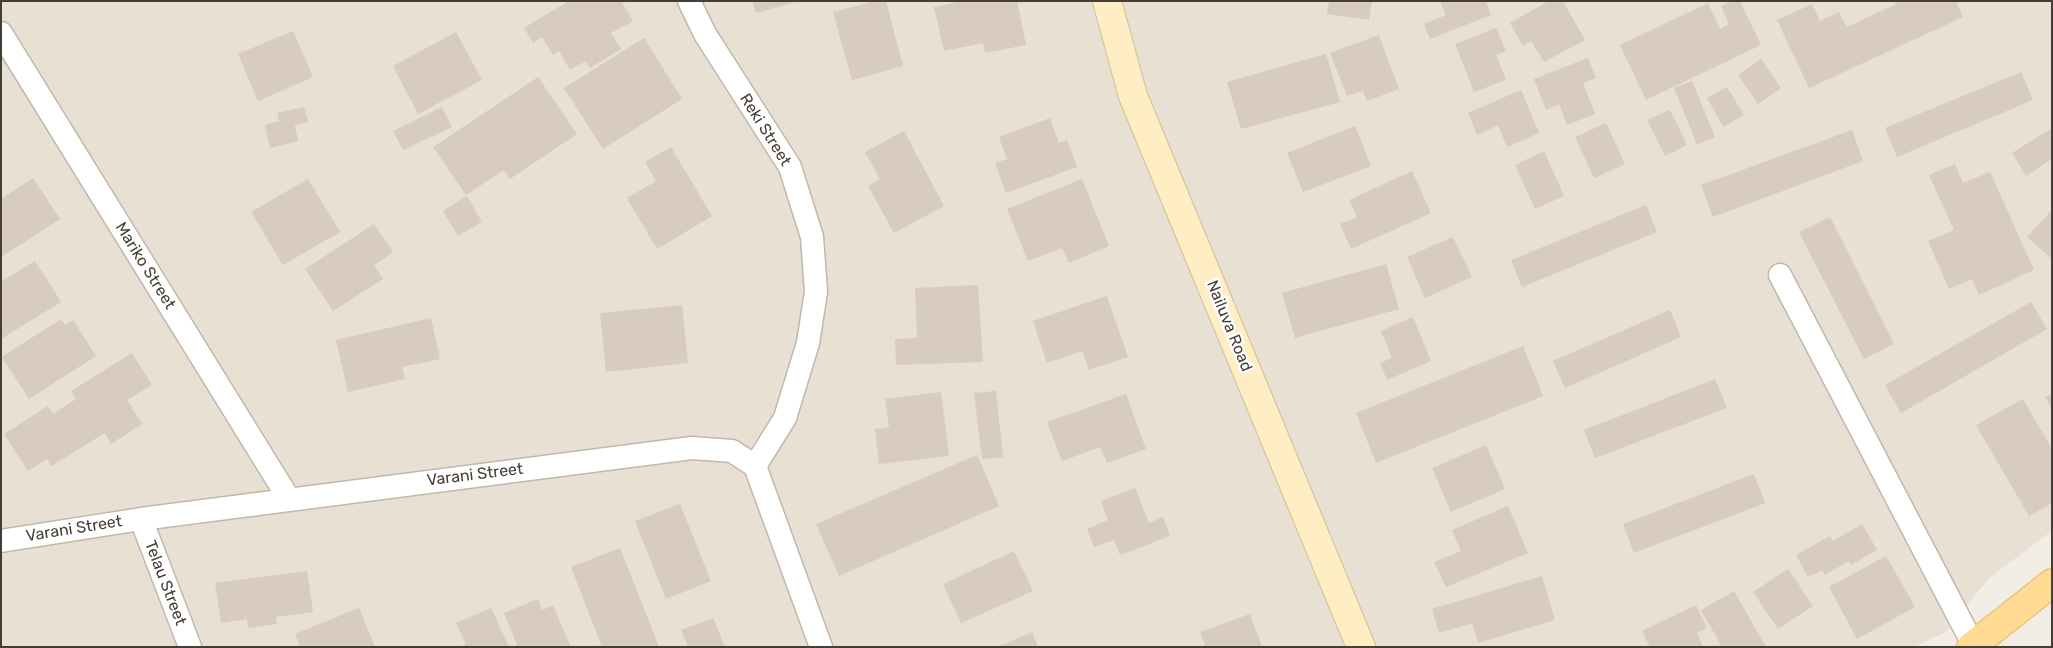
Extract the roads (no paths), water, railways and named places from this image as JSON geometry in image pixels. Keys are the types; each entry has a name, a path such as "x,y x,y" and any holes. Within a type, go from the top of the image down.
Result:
{"main road":[{"name":"Nailuva Road","path":"1107,1 1133,96 1361,647"},
{"path":"1972,646 2052,584"}],"street":[{"name":"Reki Street","path":"689,1 705,34 790,167 812,237 816,292 808,343 785,418 755,466"},
{"name":"Mariko Street","path":"1,33 289,499"},
{"path":"1780,275 1972,646"},
{"name":"Varani Street","path":"1,541 141,519 289,499 692,448 732,451 755,466"},
{"path":"755,466 821,647"},
{"name":"Telau Street","path":"141,519 190,647"}]}
